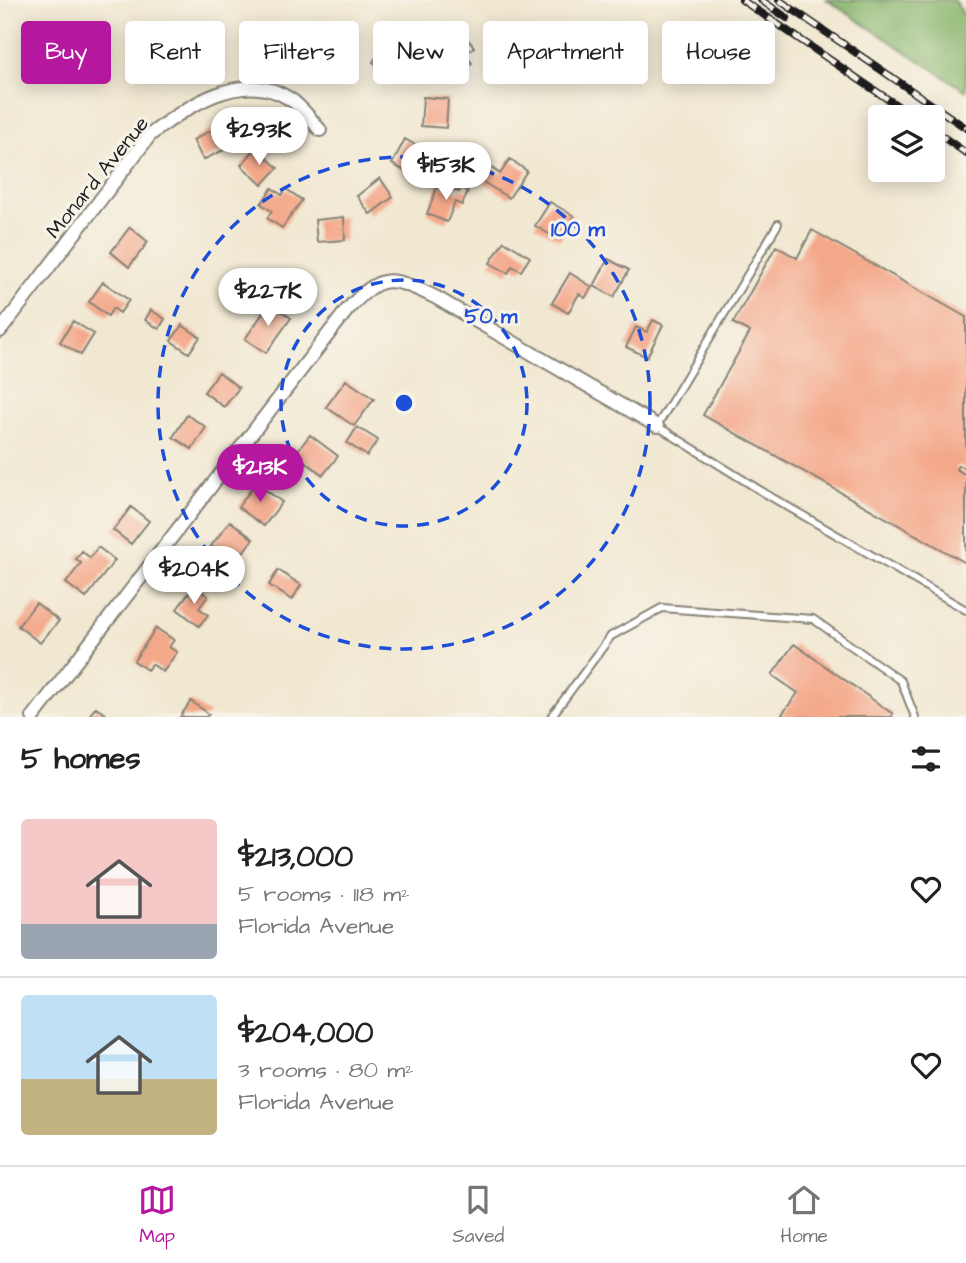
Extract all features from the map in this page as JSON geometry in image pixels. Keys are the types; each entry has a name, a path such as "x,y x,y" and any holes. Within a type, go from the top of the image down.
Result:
{"street":[{"name":"Monard Avenue","path":"0,331 150,135 176,115 199,101 228,90 275,91 292,100 320,130"},
{"path":"33,717 347,310 368,287 381,280 397,280 435,297 657,426"}],"lane":[{"path":"778,224 657,426 766,494 966,610"},
{"path":"551,717 611,636 662,608 813,618 901,681 915,717"}],"green space":[{"path":"827,0 954,0 966,18 966,91"}],"building":[{"path":"423,97 448,99 446,128 421,126"},
{"path":"219,126 230,147 203,160 193,140"},
{"path":"405,139 426,151 412,175 392,164"},
{"path":"256,148 278,168 262,185 241,165"},
{"path":"510,159 527,171 509,198 480,180 489,166 500,174"},
{"path":"380,178 393,197 370,214 357,196"},
{"path":"438,185 459,192 461,188 468,191 462,205 455,202 447,222 427,214"},
{"path":"272,188 282,195 286,189 302,200 282,228 267,218 272,211 261,204"},
{"path":"550,202 574,216 560,240 535,226"},
{"path":"344,217 345,240 317,242 315,220"},
{"path":"130,227 148,242 129,267 111,252"},
{"path":"812,230 966,317 966,469 958,465 956,469 966,475 966,563 703,415 750,332 733,323 776,246 797,258"},
{"path":"504,241 530,257 521,271 512,266 508,273 490,263"},
{"path":"608,259 629,270 614,297 594,286"},
{"path":"284,272 303,285 290,307 270,293"},
{"path":"570,273 592,287 585,298 579,294 568,313 552,303"},
{"path":"103,282 129,300 120,313 113,308 108,316 89,302"},
{"path":"270,303 291,318 266,353 245,339"},
{"path":"151,310 165,319 159,329 145,320"},
{"path":"653,320 663,325 647,357 626,347 636,327 647,332"},
{"path":"73,321 94,334 81,355 60,342"},
{"path":"182,325 200,337 189,353 171,341"},
{"path":"219,372 239,388 224,407 204,392"},
{"path":"346,380 374,399 354,426 326,407"},
{"path":"187,415 206,427 192,449 173,437"},
{"path":"357,427 378,440 367,456 347,443"},
{"path":"310,435 338,456 323,475 295,454"},
{"path":"256,483 282,502 264,526 238,507"},
{"path":"131,507 149,521 131,544 113,530"},
{"path":"230,521 253,539 234,564 211,546"},
{"path":"98,547 115,560 86,598 66,583 81,563 76,559 82,551 90,558"},
{"path":"278,570 301,585 292,600 269,585"},
{"path":"194,586 208,596 199,608 208,615 199,626 177,609"},
{"path":"36,603 59,621 40,643 18,626"},
{"path":"156,628 174,640 169,647 177,652 163,672 152,664 147,670 134,661"},
{"path":"794,644 893,714 891,717 786,717 782,714 798,693 772,675"},
{"path":"191,701 209,714 206,717 180,717"},
{"path":"96,707 109,717 88,717"}],"railway":[{"path":"742,0 896,105"},
{"path":"761,0 787,18"},
{"path":"779,0 966,128"},
{"path":"945,138 966,153"}]}
